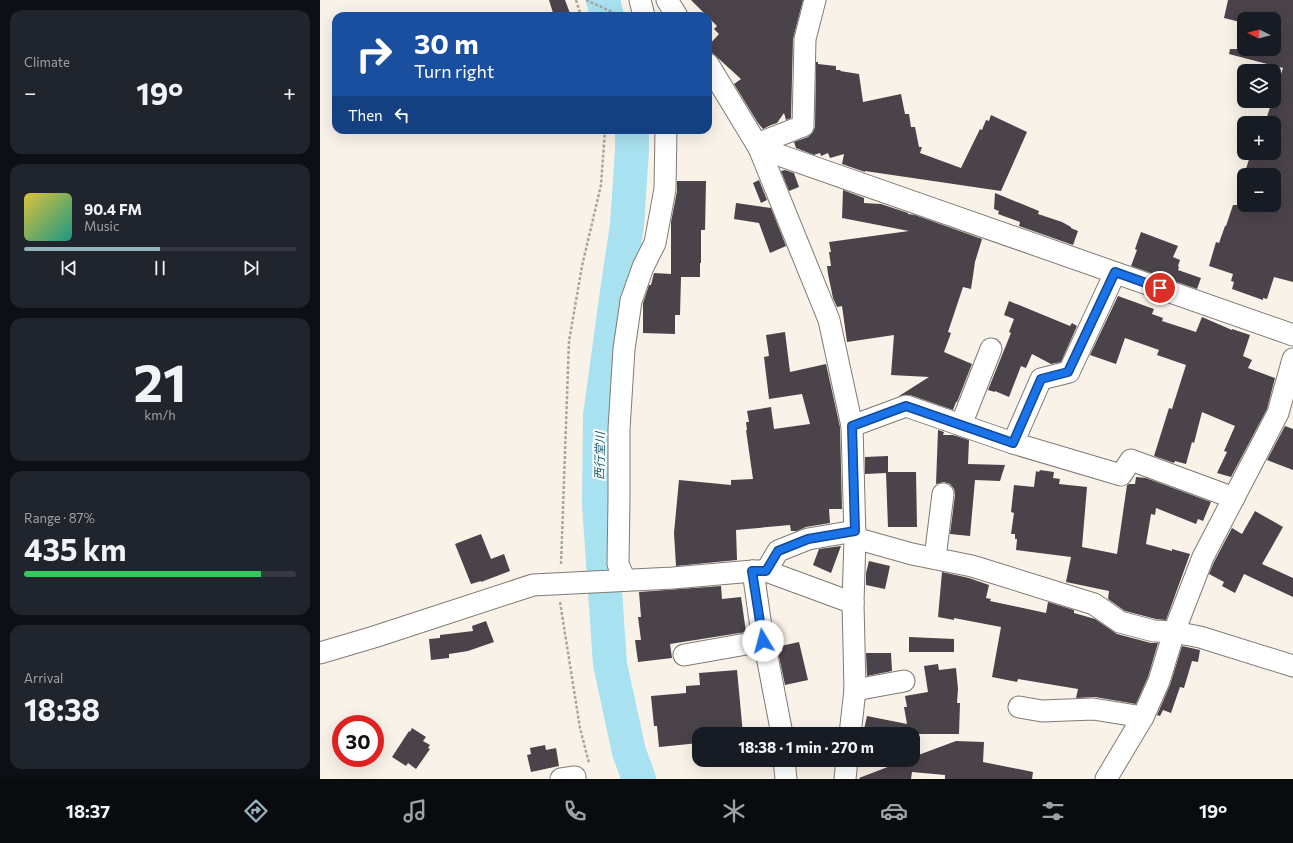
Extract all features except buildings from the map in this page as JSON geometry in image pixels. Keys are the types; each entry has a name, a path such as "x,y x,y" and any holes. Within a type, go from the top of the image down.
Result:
{"street":[{"path":"640,0 643,12"},
{"path":"667,0 674,12"},
{"path":"758,146 803,126 805,39 815,0"},
{"path":"712,71 758,146 828,320 852,426 855,534 853,603 855,690 851,727"},
{"path":"623,580 618,564 619,429 624,349 631,301 643,267 655,243 665,189 666,134"},
{"path":"758,146 1293,335"},
{"path":"1013,443 1041,379 1068,372 1115,272"},
{"path":"961,425 991,349"},
{"path":"1106,779 1143,717 1159,681 1174,632 1203,557 1278,413 1293,359"},
{"path":"852,426 906,406 1013,443 1120,475 1131,460 1234,498"},
{"path":"935,558 943,494"},
{"path":"781,727 763,641 759,571 778,551 808,539 855,534 912,554 972,566 1094,604 1120,622 1154,632 1174,632 1200,637 1293,666"},
{"path":"320,654 534,585 673,578 759,571 853,603"},
{"path":"684,655 763,641"},
{"path":"855,690 904,681"},
{"path":"1019,707 1042,711 1092,709 1143,717"},
{"path":"785,767 786,779"},
{"path":"845,779 846,767"},
{"path":"561,779 574,777 582,773"}],"path":[{"path":"576,0 580,12"},
{"path":"586,0 612,12"},
{"path":"582,773 580,728 561,561 570,341 582,266 601,185 605,134"}],"waterway":[{"name":"西行堂川","path":"603,0 606,12"},
{"name":"西行堂川","path":"632,134 627,225 600,416 599,504 610,664 629,752 639,779"}],"route":[{"path":"763,641 752,571 766,571 778,551 808,539 855,531 852,426 906,406 1013,443 1041,379 1068,372 1115,272 1160,288"}]}
